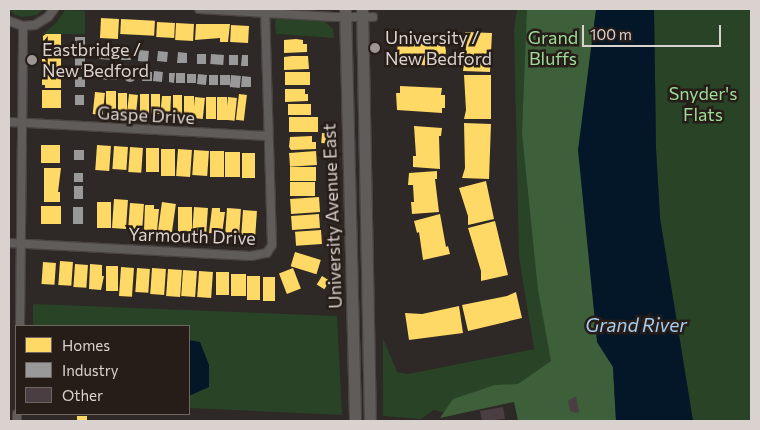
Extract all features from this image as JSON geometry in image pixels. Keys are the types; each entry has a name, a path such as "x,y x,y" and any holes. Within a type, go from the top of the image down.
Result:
{"main road":[{"name":"University Avenue East","path":"345,13 355,421"},
{"name":"University Avenue East","path":"366,15 370,421"}],"street":[{"path":"9,21 23,26 40,23 54,9"},
{"path":"199,9 366,15"},
{"name":"Yarmouth Drive","path":"21,243 251,256 267,253 272,245 265,11"},
{"path":"20,325 23,26"},
{"name":"Gaspe Drive","path":"9,122 268,136"},
{"path":"9,243 21,243"}],"green space":[{"path":"9,9 43,9 37,15 22,17 15,15"},
{"name":"Grand Bluffs","path":"517,9 596,9 595,27 613,367 446,413 434,410 421,419 383,416 383,338 397,372 408,374 534,349 519,257 514,29"},
{"name":"Grand Bluffs","path":"527,9 596,9 597,342 613,367 616,421 518,421 514,402 440,418 453,399 495,385 518,384 551,361 538,290 522,133"},
{"name":"Snyder's Flats","path":"654,9 751,9 751,421 693,421 660,218 656,149"},
{"path":"65,10 85,11 85,34 43,34 56,23"},
{"path":"279,17 321,18 333,29 334,38 276,34 275,21"},
{"path":"33,304 337,316 342,415 190,408 190,325 33,325"}],"water":[{"name":"Grand River","path":"596,9 654,9 656,149 660,218 693,421 616,421 613,367 597,342 578,150"},
{"path":"190,340 200,342 209,365 209,387 191,395"}],"building: Homes":[{"path":"101,18 119,19 118,39 100,38"},
{"path":"121,19 155,21 154,36 120,34"},
{"path":"157,22 175,23 174,38 156,37"},
{"path":"176,23 194,24 193,41 175,40"},
{"path":"196,24 230,24 228,42 220,42 220,38 195,40"},
{"path":"231,25 249,26 248,43 230,42"},
{"path":"465,32 492,33 490,72 463,71 467,40 465,40"},
{"path":"46,34 61,34 61,52 43,52 43,49 46,49 46,41 43,41 43,36"},
{"path":"399,39 444,41 446,51 445,58 441,58 441,66 400,64 400,57 396,56"},
{"path":"284,40 303,40 303,44 307,44 307,52 284,53"},
{"path":"46,54 61,54 61,88 45,88 45,85 42,85 42,59 46,59"},
{"path":"308,56 309,69 284,70 284,57"},
{"path":"285,72 310,72 310,85 285,85"},
{"path":"464,75 491,75 491,119 464,119 466,110"},
{"path":"400,86 442,88 441,95 445,95 445,108 442,108 442,113 397,110 396,93 400,93"},
{"path":"285,89 305,89 305,94 308,94 308,101 285,102"},
{"path":"42,90 61,90 61,108 42,108"},
{"path":"106,91 116,91 116,114 106,114"},
{"path":"95,92 105,93 103,115 93,114"},
{"path":"118,93 127,93 127,115 118,115"},
{"path":"129,94 138,95 136,116 127,115"},
{"path":"140,94 149,94 149,114 140,114"},
{"path":"151,94 160,94 160,114 151,114"},
{"path":"239,94 247,95 244,121 236,120"},
{"path":"173,95 182,95 182,115 173,115"},
{"path":"162,96 171,96 170,118 160,117"},
{"path":"184,96 194,96 194,118 184,118"},
{"path":"195,97 205,98 203,119 193,118"},
{"path":"206,97 216,97 216,119 206,119"},
{"path":"217,97 227,97 227,120 217,120"},
{"path":"228,97 237,98 235,121 226,120"},
{"path":"288,104 311,104 311,115 288,115"},
{"path":"289,117 318,117 318,132 289,132"},
{"path":"464,123 491,124 489,179 462,178 465,168"},
{"path":"414,126 442,128 441,136 439,136 440,169 413,167 413,156 416,156"},
{"path":"322,133 336,134 335,144 321,143"},
{"path":"312,136 312,142 316,142 316,149 291,150 289,147 290,137"},
{"path":"41,145 60,145 60,163 41,163"},
{"path":"97,145 111,146 109,171 95,170"},
{"path":"114,146 128,147 126,170 112,169"},
{"path":"130,147 143,148 141,173 128,172"},
{"path":"146,148 159,148 159,172 146,172"},
{"path":"161,149 175,149 175,176 161,176"},
{"path":"178,149 192,150 190,177 176,176"},
{"path":"194,150 209,151 207,176 192,175"},
{"path":"210,151 224,151 224,177 210,177"},
{"path":"316,151 317,165 290,167 289,153"},
{"path":"225,152 240,152 240,177 225,177"},
{"path":"242,153 255,153 255,178 242,178"},
{"path":"290,167 316,167 316,181 290,181"},
{"path":"44,168 61,168 58,192 60,192 60,202 44,202"},
{"path":"437,171 437,179 435,179 439,212 412,214 411,202 414,202 413,185 408,185 409,173"},
{"path":"486,181 494,219 468,225 468,216 459,188"},
{"path":"290,182 315,182 315,196 290,196"},
{"path":"319,197 320,212 291,214 290,199"},
{"path":"114,199 128,200 126,229 112,228"},
{"path":"97,202 111,202 111,228 97,228"},
{"path":"162,202 176,204 172,233 158,231"},
{"path":"130,203 144,204 142,231 128,230"},
{"path":"145,205 154,205 154,209 159,209 157,231 144,230"},
{"path":"41,206 61,206 61,224 41,224"},
{"path":"178,207 192,207 192,232 178,232"},
{"path":"194,207 208,208 206,233 192,232"},
{"path":"212,208 220,208 220,212 225,212 222,234 209,233"},
{"path":"227,208 241,209 239,235 225,234"},
{"path":"243,210 257,211 255,236 241,235"},
{"path":"319,214 320,228 292,230 291,216"},
{"path":"440,214 446,247 448,246 450,254 423,260 419,232 417,233 414,221"},
{"path":"495,221 508,275 481,281 481,271 468,228"},
{"path":"321,230 322,244 296,246 295,232"},
{"path":"295,252 321,260 316,274 291,266"},
{"path":"60,261 73,262 71,286 58,285"},
{"path":"43,262 56,263 54,285 41,284"},
{"path":"75,264 88,265 86,288 73,287"},
{"path":"90,264 102,265 102,276 104,276 101,290 89,289"},
{"path":"106,266 118,266 118,291 106,291"},
{"path":"121,267 134,268 132,297 119,296"},
{"path":"137,268 150,269 148,293 135,292"},
{"path":"152,268 166,269 164,295 150,294"},
{"path":"293,268 301,289 287,294 279,273"},
{"path":"168,269 182,270 180,297 166,296"},
{"path":"183,270 197,271 195,297 181,296"},
{"path":"199,271 213,272 211,298 197,297"},
{"path":"216,272 229,272 229,295 216,295"},
{"path":"231,274 246,274 246,296 231,296"},
{"path":"247,276 260,276 260,300 247,300"},
{"path":"322,276 330,281 324,289 317,284"},
{"path":"263,277 275,277 275,301 263,301"},
{"path":"516,292 522,318 468,331 462,305 507,296"},
{"path":"459,306 463,333 409,340 405,313 422,314"},
{"path":"77,416 87,416 87,421 77,421"}],"building: Industry":[{"path":"75,37 85,37 85,49 75,49"},
{"path":"99,49 113,49 112,60 99,59"},
{"path":"122,49 131,50 131,60 121,60"},
{"path":"139,50 149,51 148,62 138,61"},
{"path":"158,51 168,52 167,62 157,61"},
{"path":"178,52 187,53 187,63 177,63"},
{"path":"197,54 206,54 206,64 197,64"},
{"path":"211,54 224,55 223,65 210,64"},
{"path":"229,55 238,55 238,65 229,65"},
{"path":"242,55 248,55 248,66 241,66"},
{"path":"75,58 85,58 85,69 75,69"},
{"path":"102,69 108,70 107,80 102,79"},
{"path":"109,69 118,70 117,80 108,79"},
{"path":"128,70 132,70 136,76 132,82 128,82 124,78 124,74"},
{"path":"143,71 152,72 152,81 142,81"},
{"path":"154,71 163,72 162,82 153,81"},
{"path":"169,73 175,73 174,83 169,82"},
{"path":"176,73 185,73 185,83 176,83"},
{"path":"187,74 196,74 196,83 187,83"},
{"path":"198,74 207,75 206,85 197,84"},
{"path":"209,75 218,75 218,85 209,85"},
{"path":"220,75 230,75 230,85 220,85"},
{"path":"231,75 241,76 240,88 230,87"},
{"path":"242,76 251,77 251,87 241,87"},
{"path":"75,77 85,77 85,87 75,87"},
{"path":"75,95 84,95 84,105 75,105"},
{"path":"74,150 84,150 84,160 74,160"},
{"path":"74,173 83,173 83,182 74,182"},
{"path":"74,186 83,186 83,199 74,199"},
{"path":"73,207 83,207 83,224 73,224"}],"building: Other":[{"path":"576,396 579,412 576,413 570,411 568,401"},
{"path":"503,407 505,419 482,421 480,411"}],"place":[{"name":"University / New Bedford","path":"375,48"},
{"name":"Eastbridge / New Bedford","path":"32,60"}]}
